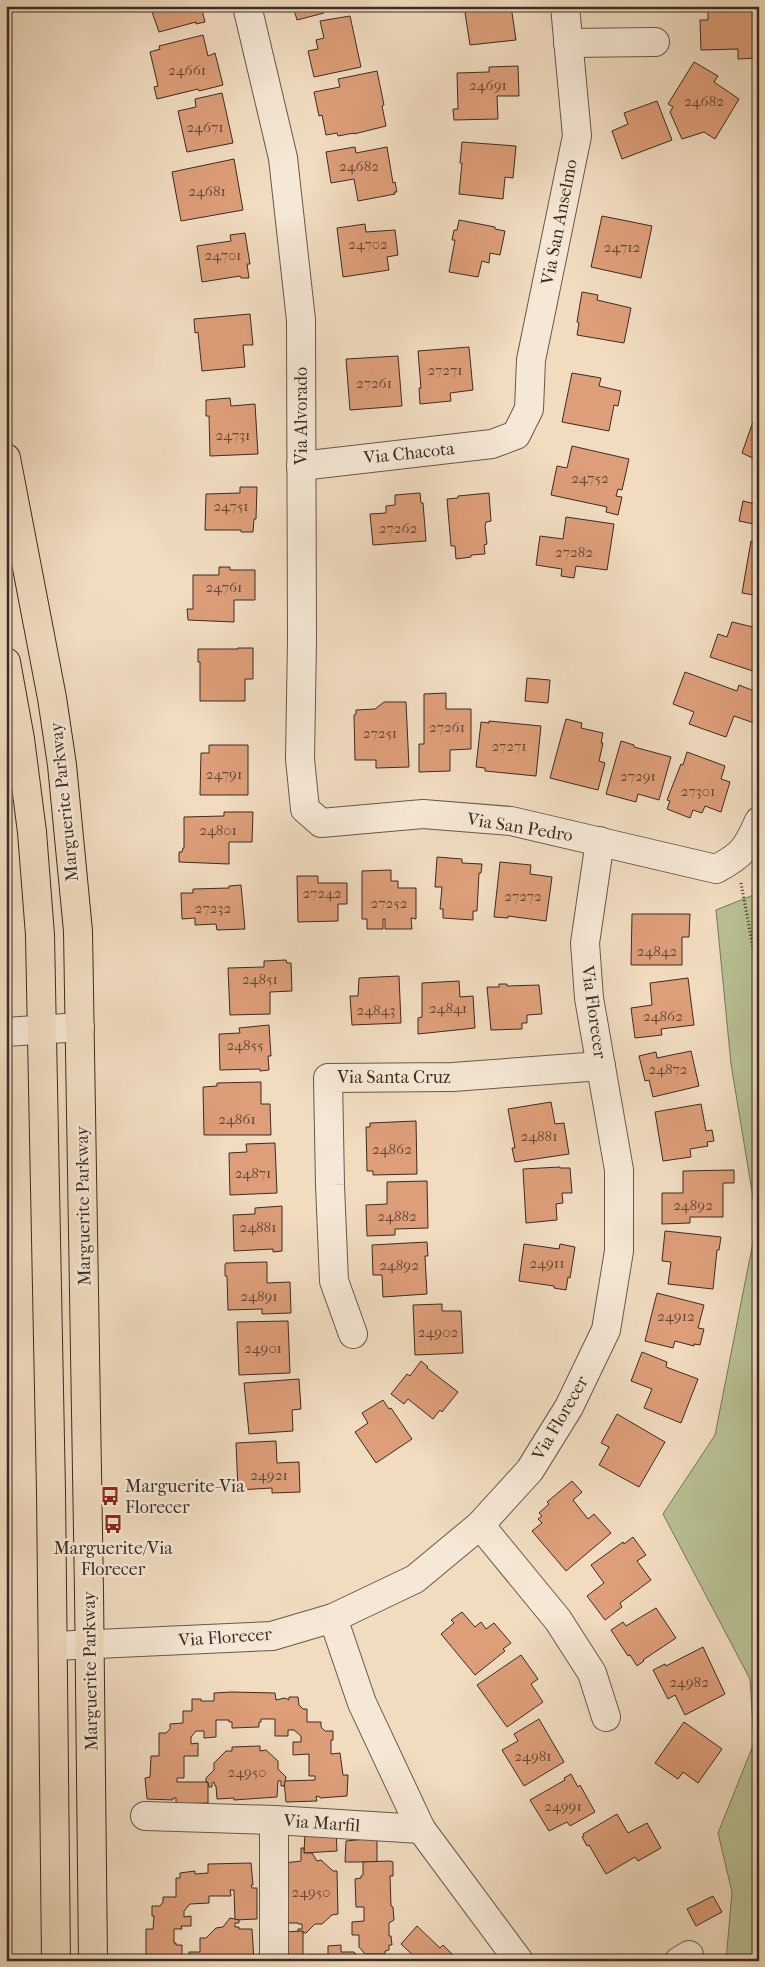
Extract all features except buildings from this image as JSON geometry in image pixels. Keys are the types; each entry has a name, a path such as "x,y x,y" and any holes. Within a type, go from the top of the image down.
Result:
{"main road":[{"name":"Marguerite Parkway","path":"6,458 51,688 62,765 78,931 90,1645 93,1961"},
{"name":"Marguerite Parkway","path":"6,662 20,739 32,832 40,935 53,1646 56,1961"}],"street":[{"name":"Via Alvorado","path":"247,6 283,158 301,320 302,640 300,758 305,808 321,824"},
{"name":"Via San Anselmo","path":"516,434 528,408 531,360 577,136 565,6"},
{"path":"568,43 655,42"},
{"name":"Via Chacota","path":"301,466 492,444 516,434"},
{"name":"Via San Pedro","path":"321,824 423,814 511,821 600,841 726,864"},
{"path":"726,864 750,841 759,821"},
{"name":"Via Florecer","path":"53,1646 272,1636 333,1618 415,1579 480,1525 530,1470 569,1407 606,1330 619,1251 619,1170 589,998 585,943 600,841"},
{"path":"6,1032 80,1027"},
{"name":"Via Santa Cruz","path":"353,1334 334,1281 328,1078 453,1077 601,1066"},
{"path":"480,1525 558,1620 592,1673 606,1717"},
{"path":"333,1618 362,1703 421,1829 519,1961"},
{"path":"145,1816 274,1820"},
{"name":"Via Marfil","path":"274,1961 274,1820 421,1829"}],"path":[{"path":"726,864 759,980"}],"green space":[{"path":"759,889 759,1961 726,1961 732,1892 718,1833 754,1743 750,1679 663,1514 715,1435 757,1222 731,1064 716,910 756,894"}],"place":[{"name":"Marguerite-Via Florecer","path":"110,1496"},
{"name":"Marguerite/Via Florecer","path":"113,1524"}]}
